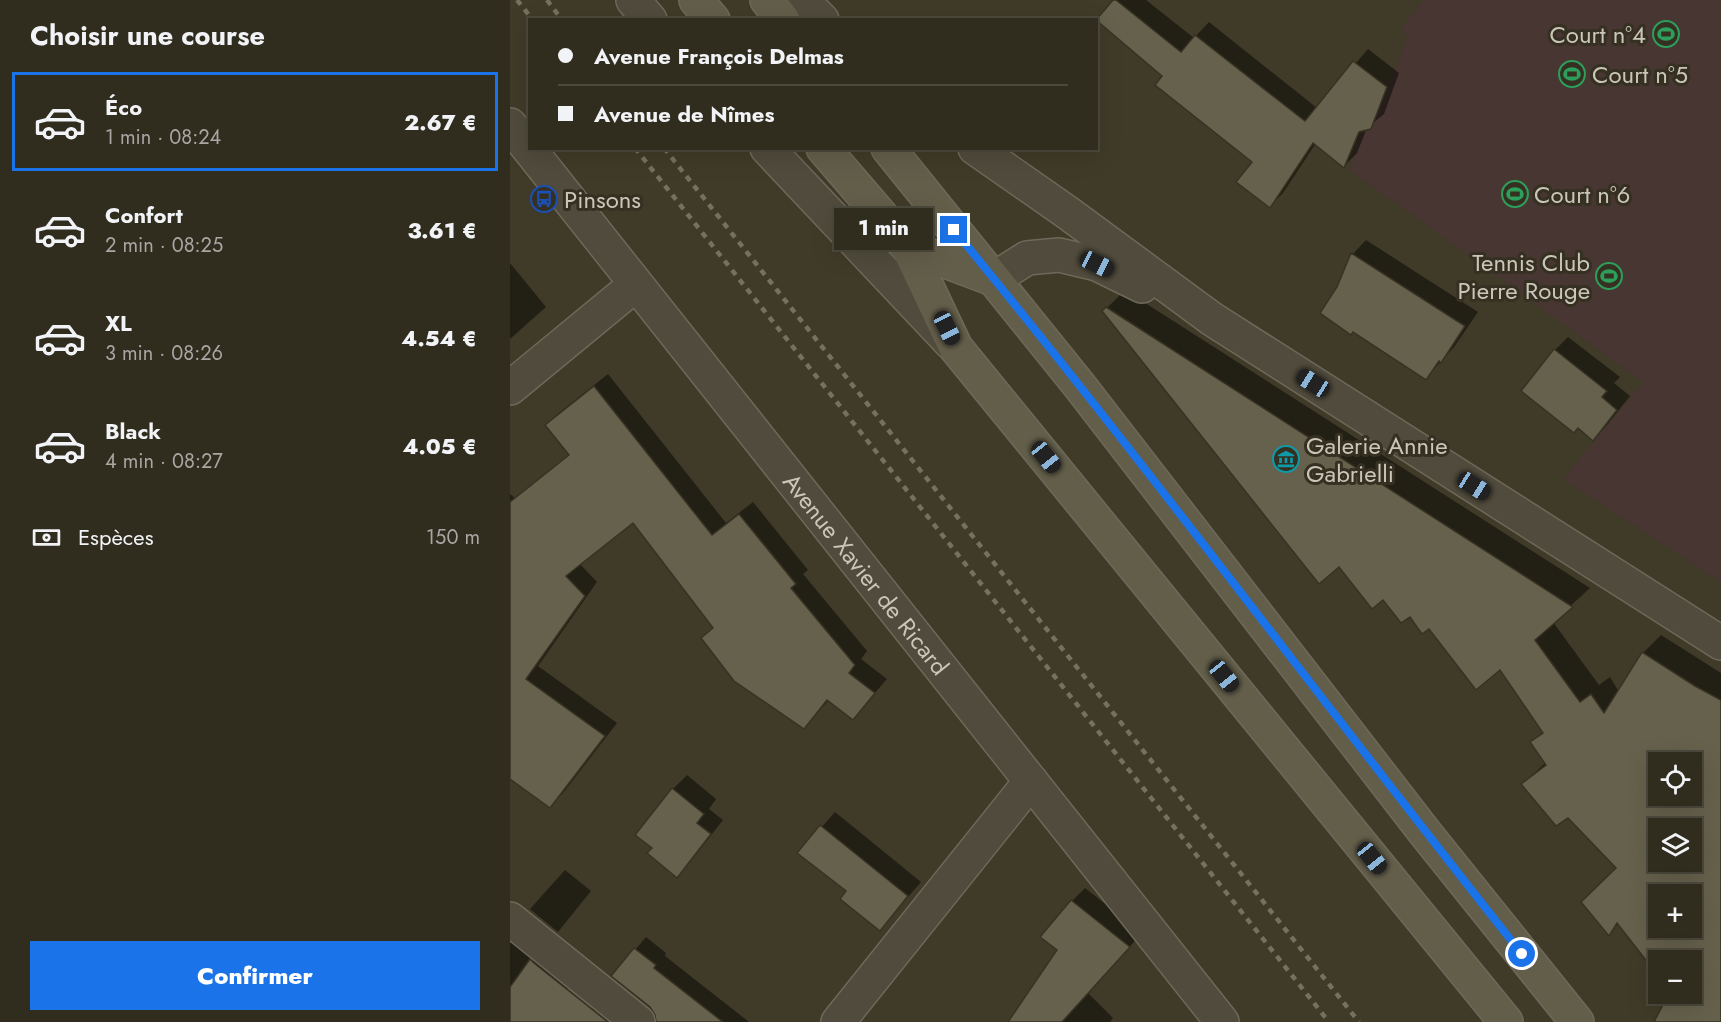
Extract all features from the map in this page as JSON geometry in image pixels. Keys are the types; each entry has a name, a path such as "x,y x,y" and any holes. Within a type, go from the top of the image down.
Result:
{"main road":[{"path":"696,0 711,18"},
{"path":"767,0 781,18"},
{"path":"825,150 908,248 956,348 1506,1022"},
{"path":"890,150 1079,385 1426,834 1577,1022"},
{"path":"908,248 994,279"}],"street":[{"path":"633,0 648,18"},
{"path":"802,0 820,18"},
{"name":"Avenue Xavier de Ricard","path":"510,125 528,148"},
{"name":"Avenue Xavier de Ricard","path":"530,150 1222,1022"},
{"path":"769,150 956,348"},
{"path":"978,150 1212,319 1721,644"},
{"path":"994,279 1027,258 1059,255 1097,264 1212,319"},
{"path":"510,388 635,285"},
{"path":"838,1022 1031,781"},
{"path":"510,919 600,1011 638,1022"}],"shaded area":[{"name":"Tennis Club Pierre Rouge","path":"1423,0 1721,0 1721,582 1563,479 1643,382 1350,170 1361,131 1371,130 1408,36 1400,31"}],"building":[{"path":"1113,0 1116,0 1181,52 1195,35 1305,121 1353,61 1387,87 1371,129 1359,132 1344,168 1313,143 1270,208 1236,182 1252,162 1155,85 1162,76 1098,22 1098,18"},
{"path":"1351,253 1465,326 1441,363 1439,361 1426,380 1353,332 1351,335 1320,313 1337,287"},
{"path":"1106,307 1573,607 1535,640 1580,702 1591,694 1604,713 1642,652 1721,700 1721,1022 1654,1022 1663,1004 1702,1004 1702,950 1648,950 1648,963 1617,923 1609,936 1581,902 1616,868 1568,818 1556,826 1521,784 1546,765 1530,742 1543,733 1500,670 1476,690 1429,629 1422,634 1410,617 1401,623 1383,600 1372,609 1339,567 1319,584 1102,311"},
{"path":"1554,349 1607,391 1602,397 1617,410 1593,441 1578,428 1574,433 1521,391"},
{"path":"594,386 712,535 739,514 796,584 791,588 855,665 849,673 875,693 853,720 827,700 804,729 734,681 701,638 713,628 633,523 566,576 585,596 526,679 605,736 550,808 510,779 510,502 569,455 545,425"},
{"path":"672,788 704,814 697,823 711,834 677,878 647,853 652,848 635,835"},
{"path":"820,825 908,896 880,931 840,899 846,891 797,853"},
{"path":"1071,900 1130,947 1062,1022 1008,1022 1057,950 1040,937"},
{"path":"634,948 656,965 654,968 723,1022 656,1022 650,1007 611,976"},
{"path":"530,959 608,1022 510,1022 510,987"}],"railway":[{"path":"517,0 531,18"},
{"path":"547,0 560,18"},
{"path":"637,150 1329,1022"},
{"path":"666,150 1359,1022"}],"place":[{"name":"Court n°4","path":"1666,34"},
{"name":"Court n°5","path":"1572,74"},
{"name":"Court n°6","path":"1515,194"},
{"name":"Pinsons","path":"544,199"},
{"name":"Tennis Club Pierre Rouge","path":"1609,276"},
{"name":"Galerie Annie Gabrielli","path":"1286,459"}],"route":[{"path":"954,230 1079,385 1426,834 1522,954"}]}
